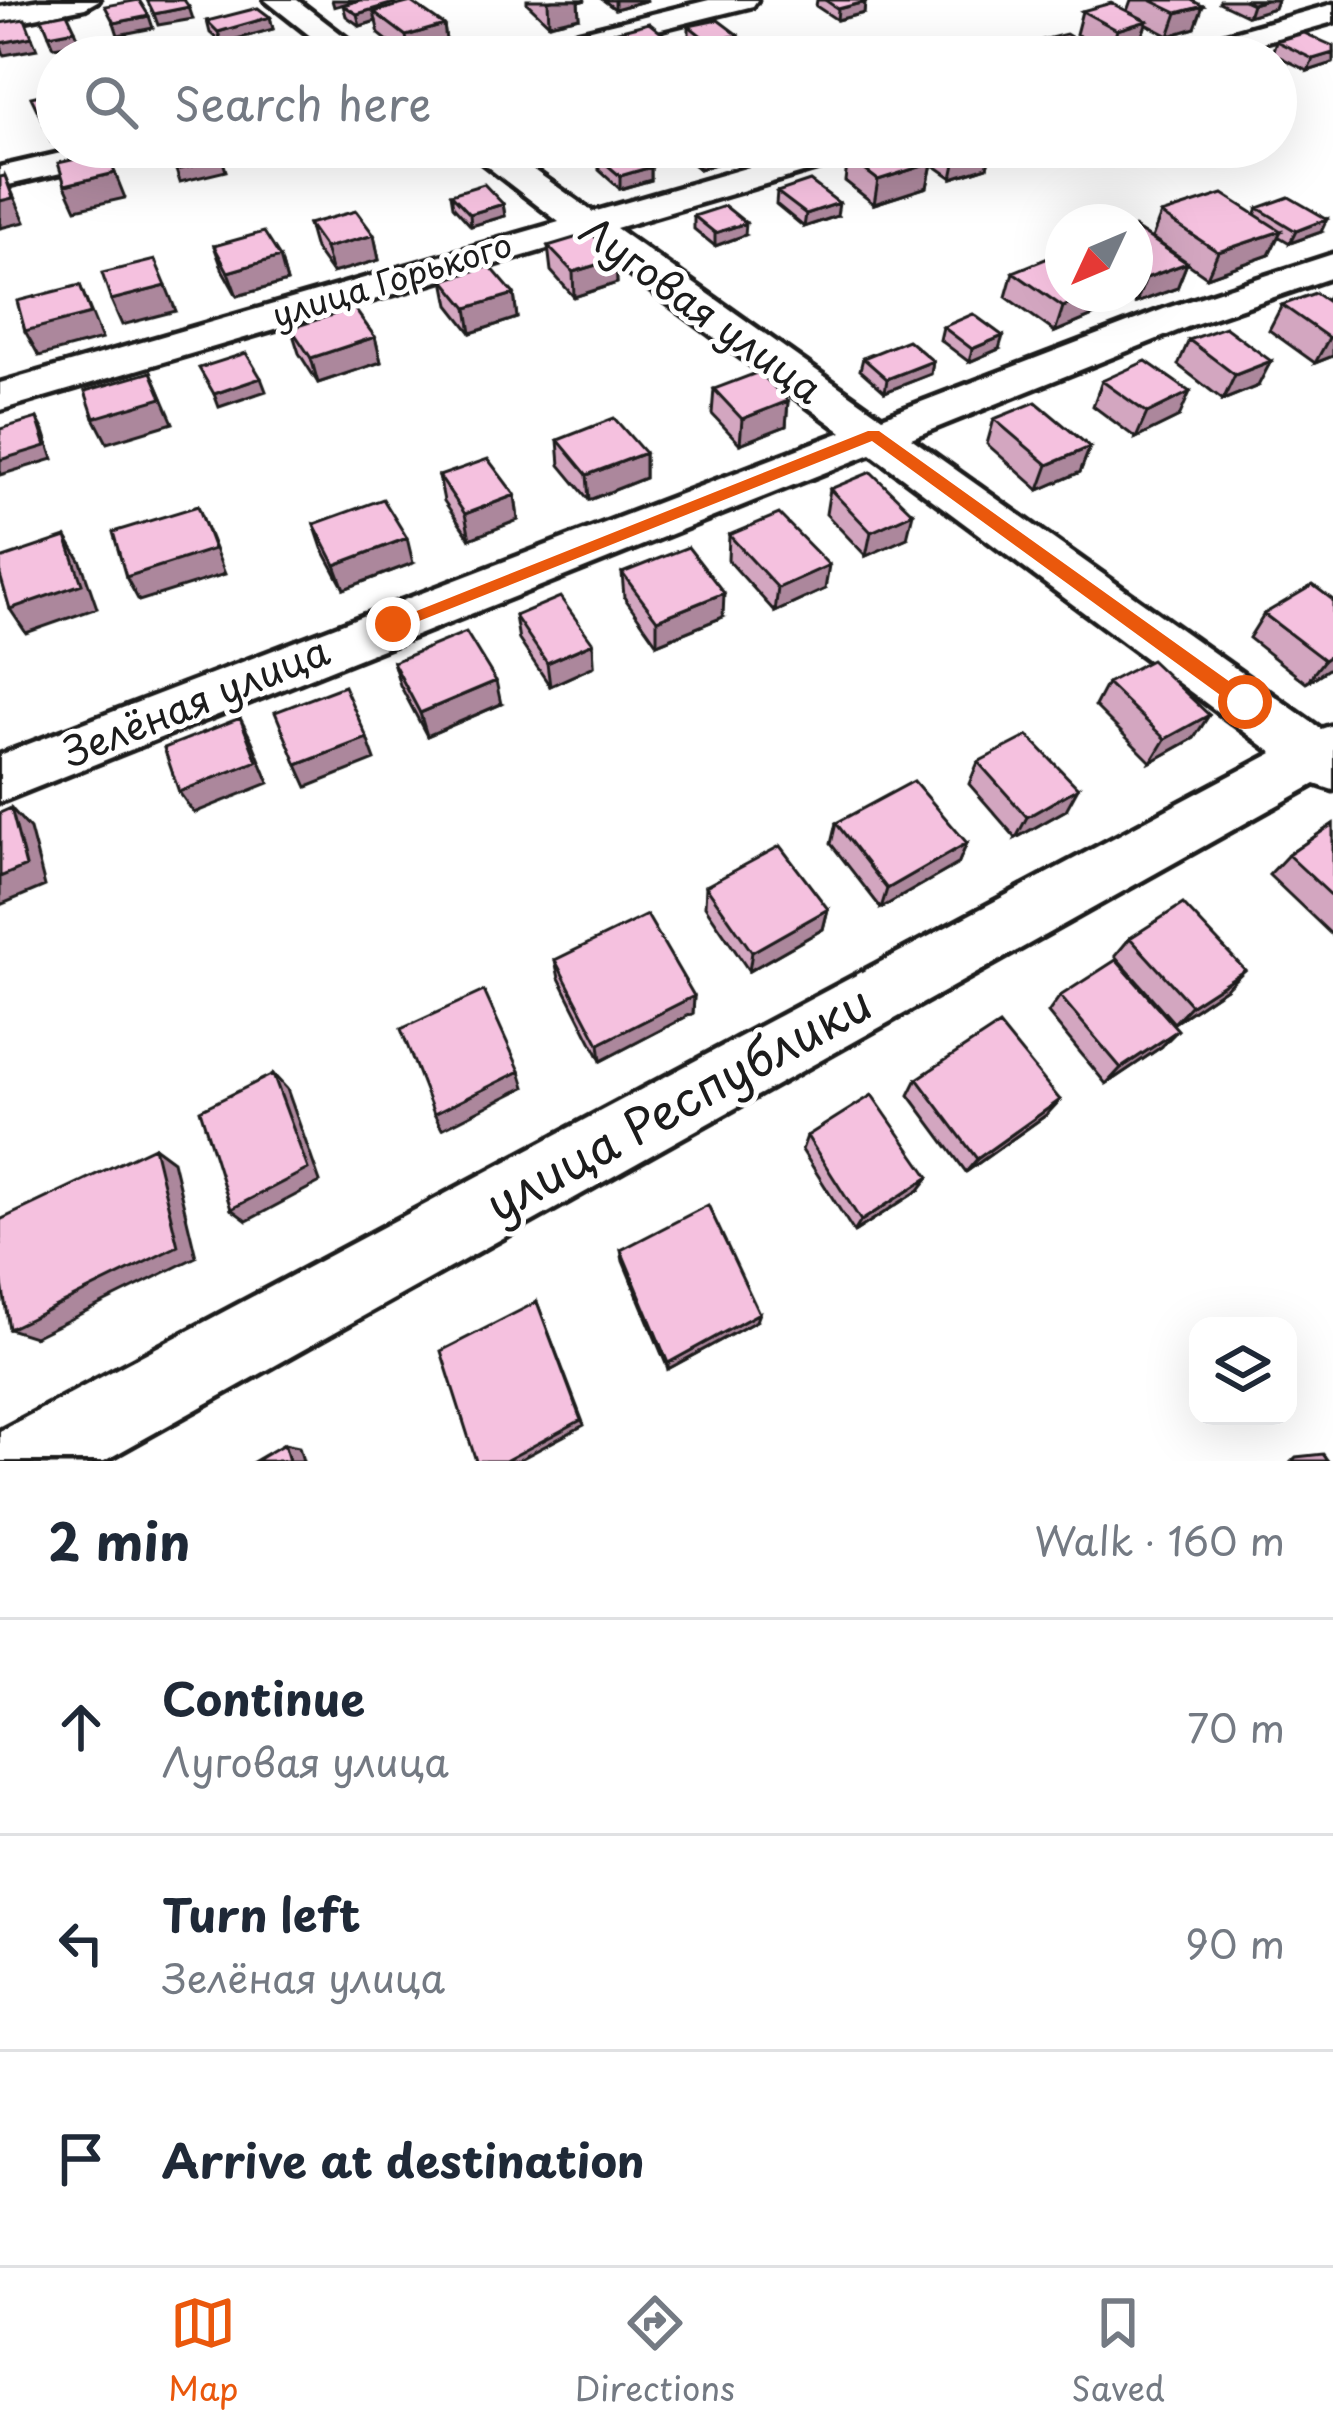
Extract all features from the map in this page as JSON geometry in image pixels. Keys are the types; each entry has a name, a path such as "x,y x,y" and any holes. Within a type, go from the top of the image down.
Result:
{"street":[{"path":"0,16 85,0"},
{"path":"279,0 328,36"},
{"path":"598,36 743,0"},
{"path":"1253,36 1333,14"},
{"path":"0,177 39,168"},
{"name":"Луговая улица","path":"507,168 873,435 1328,757"},
{"name":"улица Горького","path":"0,397 780,168"},
{"name":"Зелёная улица","path":"0,779 1178,316 1333,265"},
{"name":"улица Республики","path":"25,1461 1328,757"}],"building":[{"path":"139,0 149,16 114,23 105,6"},
{"path":"147,0 184,0 189,7 154,14"},
{"path":"360,0 394,3 357,14 343,5"},
{"path":"825,0 862,0 865,2 838,9"},
{"path":"1150,0 1191,0 1203,6 1177,13"},
{"path":"411,2 444,25 406,36 374,12"},
{"path":"1111,3 1147,21 1117,30 1082,11"},
{"path":"258,8 270,17 218,32 207,21"},
{"path":"67,13 75,30 49,35 42,18"},
{"path":"25,19 32,37 0,43 0,23"},
{"path":"718,20 738,35 702,36 689,26"},
{"path":"649,23 665,36 619,36 614,32"},
{"path":"1304,33 1333,46 1333,53 1313,59 1297,51 1294,36"},
{"path":"60,168 113,168 115,173 65,185"},
{"path":"611,168 648,168 620,176"},
{"path":"862,168 916,168 878,180"},
{"path":"5,176 13,198 0,201 0,177"},
{"path":"810,181 839,203 806,214 777,192"},
{"path":"484,184 503,204 470,214 451,194"},
{"path":"1223,194 1281,231 1218,252 1161,214"},
{"path":"1289,197 1327,219 1296,231 1258,208"},
{"path":"725,206 746,223 715,233 694,216"},
{"path":"356,211 374,235 325,248 308,224"},
{"path":"264,232 280,257 228,272 214,246"},
{"path":"591,233 616,259 573,272 548,246"},
{"path":"1153,240 1187,263 1153,275"},
{"path":"1045,259 1045,294 1013,272"},
{"path":"155,260 166,286 111,300 102,273"},
{"path":"490,266 514,294 467,308 444,280"},
{"path":"80,285 91,314 25,331 17,301"},
{"path":"1315,293 1333,305 1333,336 1329,338 1282,305"},
{"path":"354,308 375,337 311,358 291,328"},
{"path":"973,314 1003,336 972,349 943,327"},
{"path":"1225,327 1271,361 1235,375 1189,340"},
{"path":"908,340 933,361 887,379 863,358"},
{"path":"246,353 261,378 214,394 199,368"},
{"path":"1146,361 1190,392 1147,413 1102,381"},
{"path":"151,372 162,398 94,418 85,391"},
{"path":"759,372 788,401 742,419 714,389"},
{"path":"1036,402 1090,447 1048,465 994,419"},
{"path":"37,418 46,446 0,460 0,429"},
{"path":"614,418 645,453 587,475 558,440"},
{"path":"488,459 515,495 465,514 439,476"},
{"path":"871,472 913,513 871,532 830,489"},
{"path":"383,499 407,538 335,565 314,524"},
{"path":"198,506 214,549 126,577 113,532"},
{"path":"779,514 829,565 778,588 729,535"},
{"path":"66,537 82,584 10,609 0,559"},
{"path":"688,547 724,593 657,620 622,573"},
{"path":"1313,585 1333,600 1333,654 1324,660 1264,614"},
{"path":"560,597 593,643 547,663 515,616"},
{"path":"466,632 496,681 420,713 393,662"},
{"path":"1151,660 1209,715 1165,739 1107,683"},
{"path":"344,686 367,738 297,765 275,712"},
{"path":"240,718 257,761 179,792 164,748"},
{"path":"1028,736 1078,788 1027,817 978,762"},
{"path":"914,781 967,843 887,889 836,823"},
{"path":"11,808 26,866 0,877 0,813"},
{"path":"1333,824 1333,897 1288,855"},
{"path":"780,846 828,909 752,952 706,886"},
{"path":"1183,904 1245,970 1191,1005 1130,938"},
{"path":"647,915 694,996 599,1044 555,960"},
{"path":"1116,960 1178,1030 1121,1068 1060,996"},
{"path":"484,991 520,1071 434,1114 401,1029"},
{"path":"999,1025 1060,1100 977,1159 917,1079"},
{"path":"273,1074 308,1169 231,1209 200,1110"},
{"path":"872,1095 929,1177 861,1221 807,1136"},
{"path":"154,1147 178,1246 9,1329 0,1270 0,1220"},
{"path":"708,1205 759,1313 668,1363 621,1250"},
{"path":"537,1302 581,1420 505,1461 476,1461 441,1351"},
{"path":"284,1444 289,1461 255,1461"}],"route":[{"path":"393,624 873,435 1245,702"}]}
